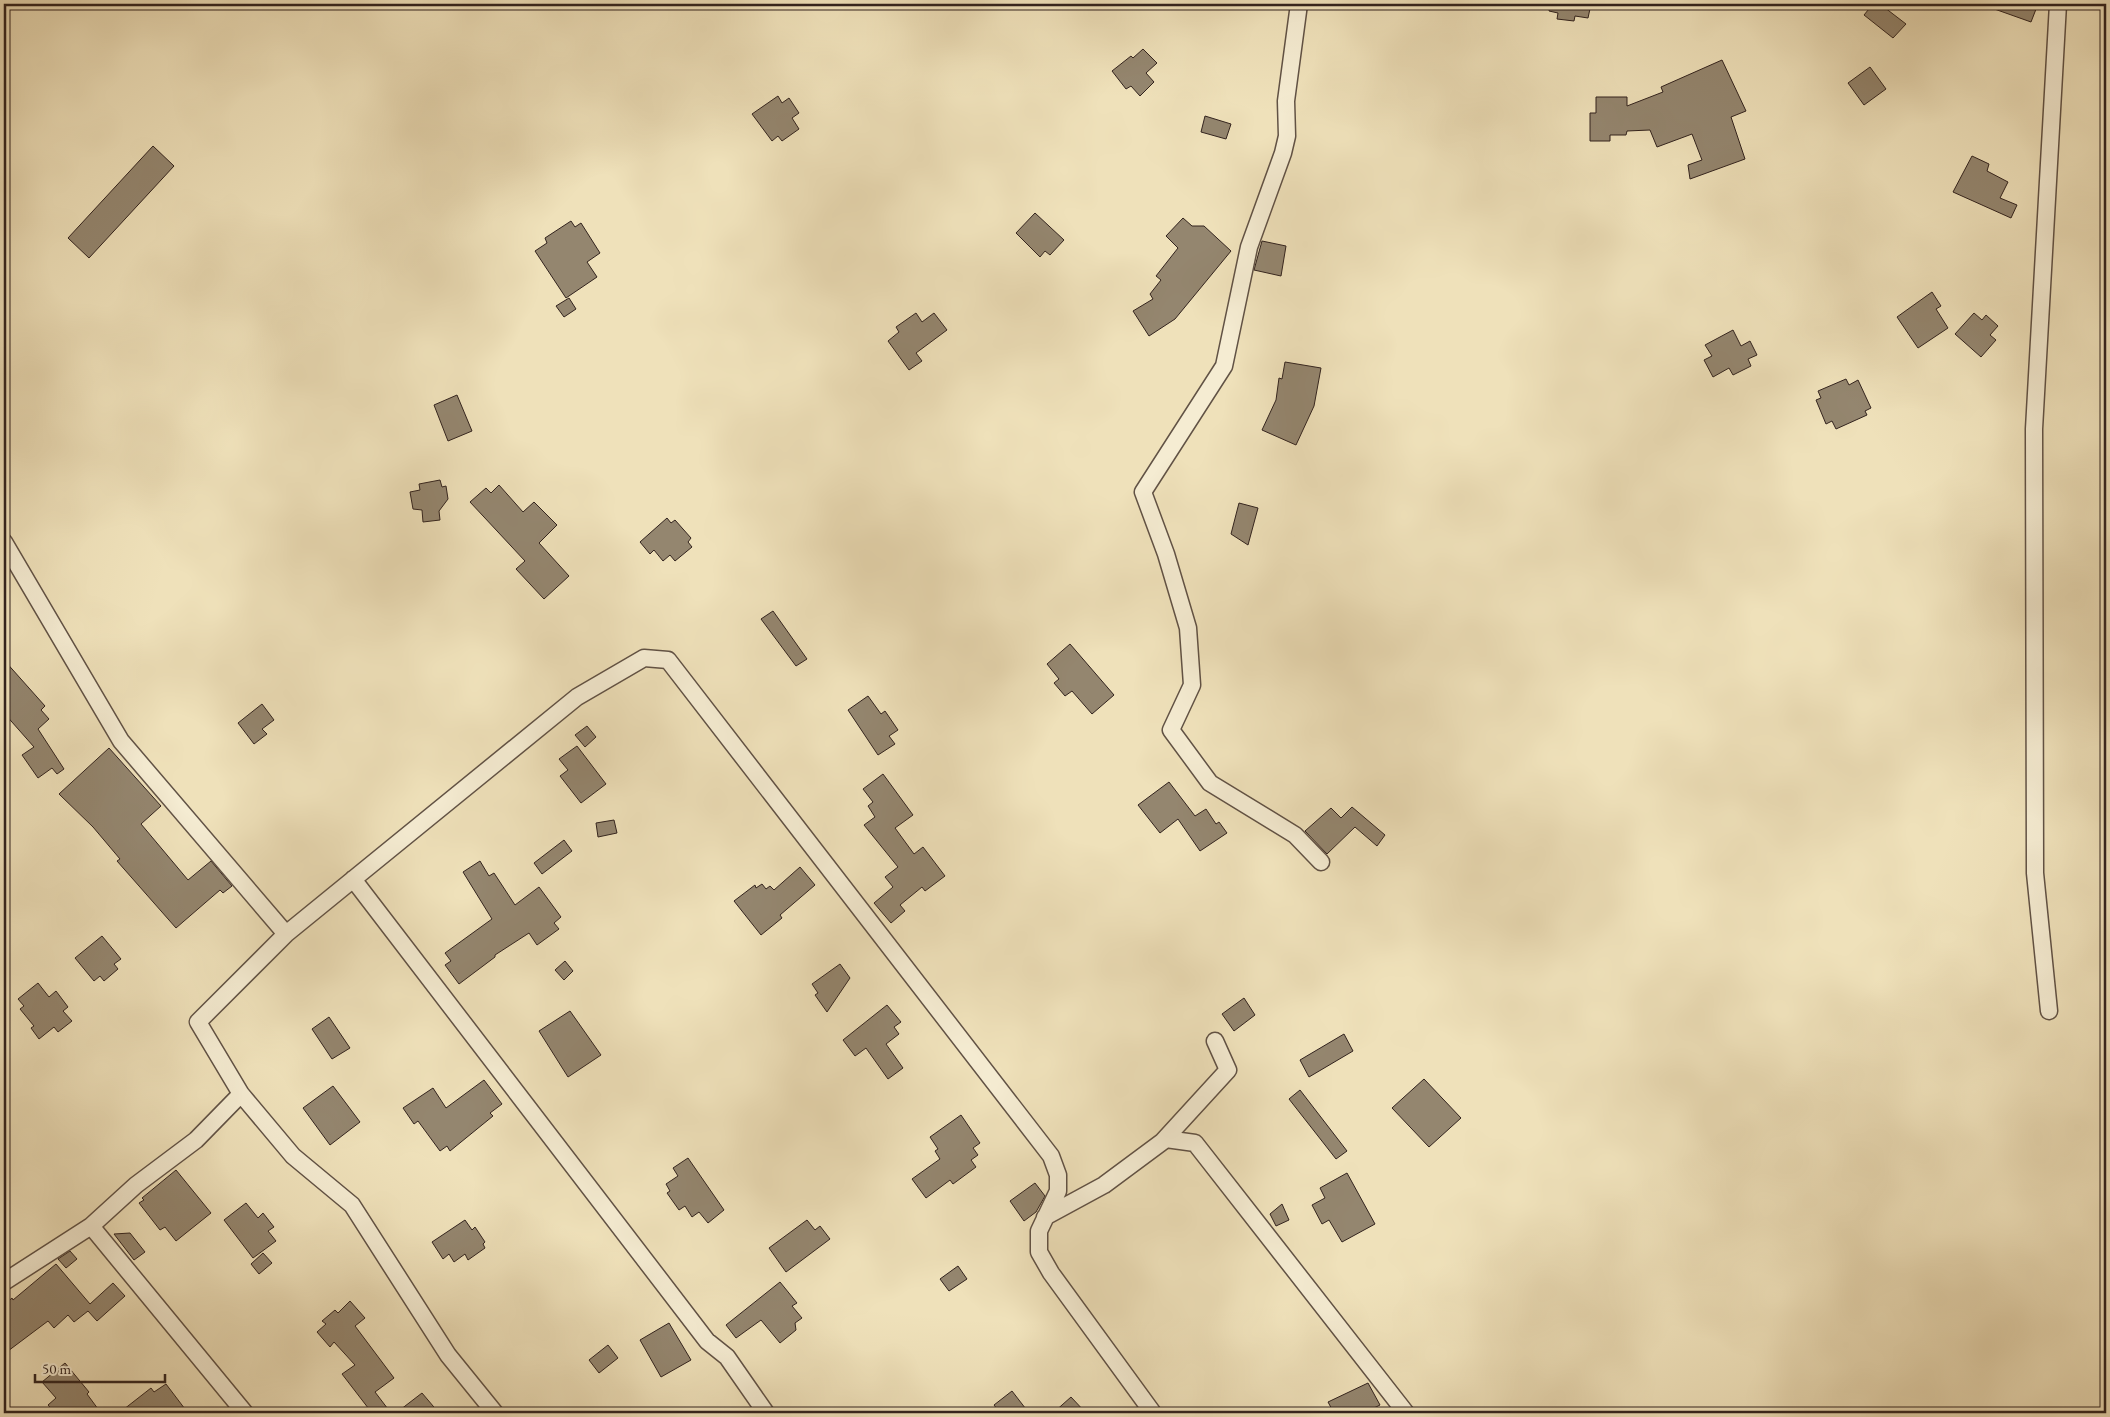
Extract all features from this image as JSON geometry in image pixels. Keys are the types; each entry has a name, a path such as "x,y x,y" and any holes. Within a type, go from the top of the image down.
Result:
{"street":[{"path":"1299,4 1286,101 1287,136 1283,154 1249,247 1224,366 1143,492 1166,554 1188,628 1192,684 1171,730 1210,783 1295,835 1321,862"},
{"path":"2049,1010 2035,872 2034,429 2058,4"},
{"path":"4,542 121,741 286,934"},
{"path":"495,1413 448,1355 352,1205 293,1156 241,1094 198,1022 286,934 353,879 577,697 644,658 668,660 1051,1156 1058,1175 1058,1191 1039,1231 1039,1252 1051,1273 1153,1413"},
{"path":"353,879 707,1341 728,1357 766,1413"},
{"path":"1163,1142 1228,1070 1215,1042"},
{"path":"4,1282 91,1226 136,1185 196,1140 241,1094"},
{"path":"1045,1217 1104,1185 1166,1139 1195,1143 1406,1413"},
{"path":"91,1226 245,1413"}],"building":[{"path":"1550,4 1591,4 1588,18 1575,16 1574,21 1557,19 1558,13 1549,11"},
{"path":"1873,4 1880,4 1906,24 1893,38 1864,15"},
{"path":"1986,4 2038,4 2031,22 1986,6"},
{"path":"1143,49 1157,63 1146,73 1154,82 1140,96 1131,86 1126,89 1112,71 1131,56 1133,58"},
{"path":"1722,60 1746,111 1731,117 1745,159 1690,179 1688,165 1702,160 1692,134 1657,147 1650,130 1627,131 1626,135 1610,135 1610,141 1590,141 1590,113 1596,113 1596,97 1627,97 1627,106 1663,92 1661,87"},
{"path":"1870,67 1886,89 1864,105 1848,83"},
{"path":"778,96 782,103 789,98 799,113 792,118 799,129 782,141 778,136 772,141 752,114"},
{"path":"1205,116 1231,124 1226,139 1201,132"},
{"path":"153,146 174,166 89,258 68,238"},
{"path":"1972,156 1989,164 1987,171 2008,182 2000,198 2017,205 2011,218 1953,192"},
{"path":"1035,213 1064,240 1050,255 1045,251 1040,257 1016,233"},
{"path":"1183,218 1192,226 1204,226 1231,251 1175,319 1149,336 1133,311 1153,299 1150,294 1161,280 1156,276 1178,248 1166,236"},
{"path":"571,221 575,227 581,223 600,253 587,262 597,277 566,298 535,251 547,243 545,238"},
{"path":"1262,241 1286,246 1281,276 1254,270"},
{"path":"1932,292 1941,306 1936,309 1948,328 1918,348 1897,317"},
{"path":"569,298 576,309 564,317 556,306"},
{"path":"916,313 922,322 934,313 947,330 916,353 922,361 909,370 888,341 899,332 896,327"},
{"path":"1974,313 1982,320 1986,315 1998,326 1990,335 1996,340 1981,357 1955,334"},
{"path":"1733,330 1741,346 1750,341 1757,355 1748,359 1751,366 1733,375 1729,368 1713,377 1704,360 1712,356 1705,345"},
{"path":"1285,362 1321,368 1314,406 1296,445 1262,430 1276,400 1279,378 1282,379"},
{"path":"1846,379 1849,385 1858,380 1871,408 1865,411 1867,415 1836,429 1832,421 1826,424 1816,400 1821,398 1818,391"},
{"path":"457,395 472,431 448,441 434,405"},
{"path":"440,480 442,487 446,486 448,499 439,511 440,520 423,522 422,510 413,509 410,492 420,490 419,484"},
{"path":"499,485 523,512 534,502 557,525 539,543 569,576 544,599 516,569 525,561 470,502 486,488 491,493"},
{"path":"1239,503 1258,508 1248,545 1231,534"},
{"path":"667,518 671,523 675,520 691,538 688,542 692,547 675,561 670,555 663,561 654,550 650,554 640,542"},
{"path":"773,611 807,659 796,666 761,619"},
{"path":"1070,644 1114,695 1092,714 1072,691 1065,696 1054,683 1059,679 1047,664"},
{"path":"4,660 45,706 41,710 49,719 38,729 64,769 57,774 52,768 38,778 22,755 34,747 4,713"},
{"path":"868,696 881,714 885,711 898,730 889,736 895,744 878,755 848,710"},
{"path":"262,704 274,720 262,729 267,734 254,744 238,723"},
{"path":"587,726 596,737 585,747 575,735"},
{"path":"577,746 606,784 581,803 560,776 568,770 559,759"},
{"path":"109,748 161,806 141,824 188,880 211,861 232,886 223,893 220,890 176,928 117,861 120,859 93,827 59,794"},
{"path":"883,774 913,815 895,828 914,854 923,847 945,876 925,891 922,887 900,905 905,911 891,923 874,903 893,887 885,877 898,867 864,825 875,817 868,806 873,802 863,789"},
{"path":"1169,782 1195,816 1206,809 1216,824 1219,822 1227,833 1200,851 1178,819 1160,833 1138,805"},
{"path":"1352,807 1385,835 1377,846 1355,827 1327,854 1305,831 1331,808 1341,818"},
{"path":"614,820 617,833 598,837 596,823"},
{"path":"564,840 572,851 542,874 534,863"},
{"path":"480,861 489,876 494,873 515,905 539,887 561,917 554,923 559,929 537,945 529,933 495,955 495,957 459,984 445,965 451,961 445,953 492,919 463,872"},
{"path":"800,867 815,885 780,915 782,918 761,935 734,901 755,885 756,888 762,884 766,889 770,886 774,890"},
{"path":"102,936 121,959 114,964 118,969 104,981 100,976 94,981 75,958"},
{"path":"565,961 573,971 564,980 555,970"},
{"path":"840,964 850,978 827,1012 815,995 818,993 812,984"},
{"path":"38,983 49,997 56,991 68,1007 63,1011 72,1021 58,1032 54,1027 39,1039 31,1028 34,1026 20,1009 24,1006 18,999"},
{"path":"1244,998 1255,1015 1234,1031 1222,1014"},
{"path":"887,1005 901,1022 894,1027 899,1034 886,1044 903,1068 888,1079 866,1048 855,1056 843,1040"},
{"path":"570,1011 601,1055 568,1077 539,1031"},
{"path":"329,1017 350,1048 332,1059 312,1029"},
{"path":"1344,1034 1353,1051 1309,1077 1300,1060"},
{"path":"1424,1079 1461,1118 1429,1147 1392,1108"},
{"path":"484,1080 502,1104 490,1113 493,1116 450,1151 447,1146 440,1151 418,1121 414,1124 403,1108 433,1088 446,1108"},
{"path":"333,1086 360,1122 330,1145 303,1108"},
{"path":"1300,1090 1347,1151 1336,1159 1289,1099"},
{"path":"961,1115 980,1143 973,1148 978,1155 971,1160 976,1167 953,1184 950,1180 926,1198 912,1179 940,1159 935,1151 938,1149 930,1137"},
{"path":"688,1158 724,1210 708,1223 699,1212 692,1217 685,1206 679,1210 667,1193 670,1191 666,1184 678,1176 673,1168"},
{"path":"176,1170 211,1213 176,1241 165,1227 160,1230 139,1203 144,1200 142,1198"},
{"path":"1347,1173 1375,1224 1342,1242 1329,1220 1322,1224 1312,1205 1325,1198 1320,1188"},
{"path":"1035,1183 1045,1196 1036,1212 1024,1221 1010,1201"},
{"path":"246,1203 258,1218 263,1213 274,1227 268,1231 276,1241 253,1258 224,1220"},
{"path":"1282,1204 1289,1220 1276,1226 1270,1214"},
{"path":"465,1220 472,1230 475,1227 485,1242 483,1244 485,1248 468,1260 465,1254 454,1262 449,1254 443,1259 432,1242"},
{"path":"807,1220 815,1230 820,1226 830,1239 786,1272 769,1248"},
{"path":"130,1233 145,1252 134,1260 114,1234"},
{"path":"70,1251 77,1259 66,1268 58,1259"},
{"path":"263,1253 272,1263 259,1274 251,1264"},
{"path":"56,1264 90,1304 113,1283 125,1296 97,1321 88,1311 74,1322 68,1315 54,1328 48,1321 4,1354 4,1305 12,1298 13,1300"},
{"path":"958,1266 967,1279 949,1291 940,1279"},
{"path":"780,1282 797,1303 792,1306 802,1318 795,1323 796,1330 780,1343 761,1320 736,1338 726,1325"},
{"path":"350,1301 365,1318 355,1326 394,1378 375,1392 391,1413 372,1413 342,1374 355,1365 334,1342 330,1347 317,1332 326,1324 322,1321 335,1310 338,1313"},
{"path":"669,1323 691,1360 661,1377 640,1340"},
{"path":"608,1345 618,1358 599,1373 589,1360"},
{"path":"65,1363 89,1392 87,1394 101,1413 55,1413 48,1405 56,1398 42,1382"},
{"path":"1368,1383 1380,1405 1372,1409 1375,1413 1334,1413 1328,1402"},
{"path":"166,1384 188,1413 119,1413 151,1388 154,1392"},
{"path":"1012,1391 1029,1413 1000,1413 994,1405"},
{"path":"422,1393 439,1413 396,1413"},
{"path":"1071,1397 1086,1413 1053,1413"}]}
